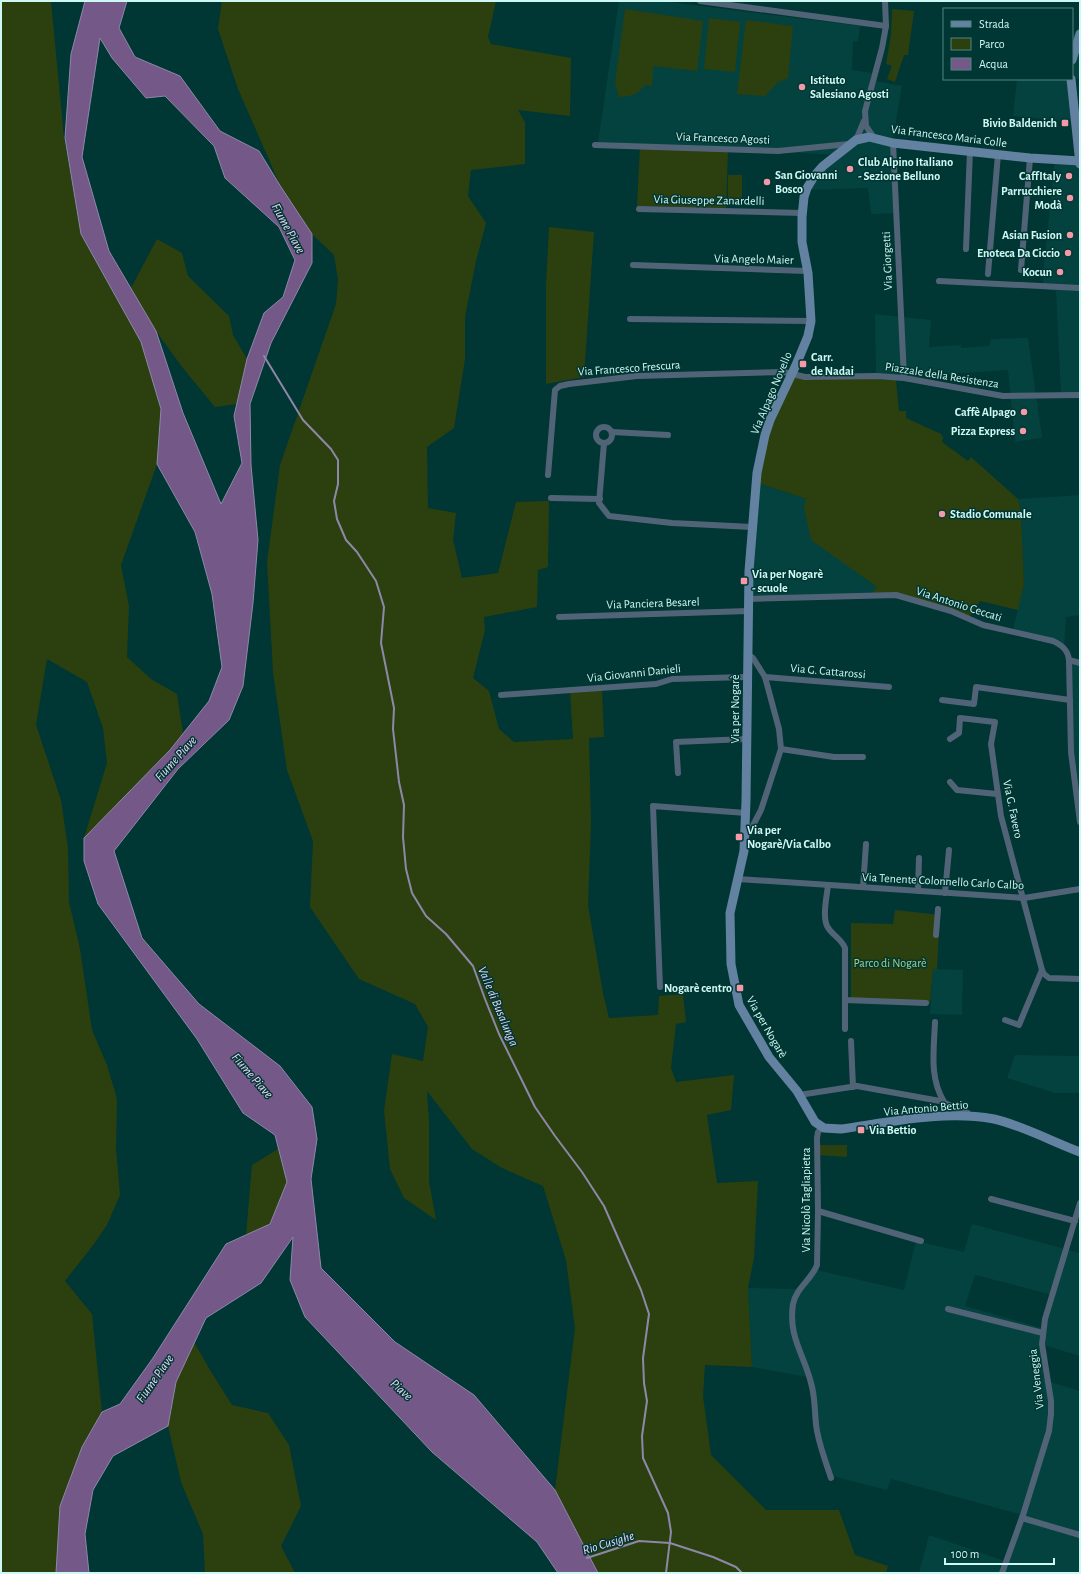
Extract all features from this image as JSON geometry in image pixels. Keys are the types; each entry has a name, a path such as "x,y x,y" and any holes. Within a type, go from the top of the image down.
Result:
{"street":[{"path":"700,1 886,26"},
{"path":"861,140 866,104 882,50 886,26 885,1"},
{"path":"1073,57 1080,34"},
{"path":"1071,80 1080,162"},
{"path":"861,140 868,130 864,120"},
{"name":"Via Francesco Maria Colle","path":"861,140 1080,162"},
{"name":"Via Francesco Agosti","path":"595,146 778,151 861,140"},
{"name":"Via Alpago Novello","path":"749,571 757,473 765,434 808,336 811,321 807,271 802,242 802,213 804,198 807,188 823,166 861,140"},
{"name":"Via Giorgetti","path":"893,143 904,378"},
{"path":"966,249 970,151"},
{"path":"988,274 998,154"},
{"path":"1021,270 1030,158"},
{"name":"Via Giuseppe Zanardelli","path":"639,209 802,213"},
{"name":"Via Angelo Maier","path":"633,265 807,271"},
{"path":"939,281 1080,288"},
{"path":"630,319 811,321"},
{"name":"Via Francesco Frescura","path":"548,475 555,390 560,386 637,376 792,373 806,377 877,376"},
{"name":"Piazzale della Resistenza","path":"877,376 904,378 1003,396 1080,395"},
{"path":"604,443 597,438 598,430 605,427 609,428 612,432 668,435"},
{"path":"604,443 611,439 612,432"},
{"path":"604,443 599,503 609,516 752,527"},
{"path":"551,498 600,499"},
{"name":"Via per Nogarè","path":"749,571 745,835 744,851 730,913 731,964 738,1002 769,1057 800,1094 819,1126"},
{"name":"Via Antonio Ceccati","path":"748,599 896,595 951,611 983,625 1053,641 1066,651 1069,660"},
{"name":"Via Panciera Besarel","path":"559,617 748,611"},
{"name":"Via per Nogarè","path":"745,835 749,833 761,810 781,749 780,728 765,677 753,658 747,654"},
{"path":"1080,663 1069,660 1071,752 1080,822"},
{"name":"Via Giovanni Danieli","path":"501,695 656,684 672,679 747,677"},
{"name":"Via G. Cattarossi","path":"765,677 889,687"},
{"path":"942,700 974,704 976,687 1070,700"},
{"name":"Via G. Favero","path":"950,739 959,733 960,718 995,722 991,744 1001,816 1042,970"},
{"path":"678,773 676,742 746,738"},
{"path":"781,749 834,757 863,757"},
{"path":"950,782 957,790 998,794"},
{"path":"660,987 653,806 746,813"},
{"path":"863,887 866,844"},
{"path":"945,893 949,850"},
{"path":"918,891 919,858"},
{"name":"Via Tenente Colonnello Carlo Calbo","path":"738,879 1024,898 1080,889"},
{"path":"828,885 825,923 843,943 845,948 845,1029"},
{"path":"936,935 938,910"},
{"path":"1042,970 1049,978 1080,979"},
{"path":"1005,1020 1019,1025 1042,970"},
{"path":"845,1000 926,1003"},
{"path":"935,1022 933,1075 937,1091 944,1102"},
{"path":"851,1041 853,1087"},
{"path":"800,1094 853,1087 872,1089 944,1102 964,1110 969,1116"},
{"name":"Via Antonio Bettio","path":"819,1126 841,1129 937,1117 969,1116 996,1120 1080,1152"},
{"name":"Via Nicolò Tagliapietra","path":"819,1126 817,1138 817,1260 814,1272 795,1299 793,1309 793,1332 812,1384 817,1432 831,1478"},
{"path":"991,1199 1075,1221"},
{"name":"Via Veneggia","path":"1002,1573 1022,1518 1049,1430 1051,1414 1043,1355 1043,1333 1048,1304 1080,1203"},
{"path":"818,1211 921,1241"},
{"path":"948,1309 1043,1333"},
{"path":"1022,1518 1080,1535"}],"shaded area":[{"path":"619,1 662,1 860,26 858,41 853,42 852,70 872,73 870,80 902,86 893,139 898,213 871,214 868,188 809,190 818,173 839,155 598,142"},
{"path":"1080,24 1080,79 1075,78 1073,122 1013,116 1017,80 1073,80 1074,34"},
{"path":"1080,141 1080,393 1061,393 1056,291 1043,289 1044,265 1055,156 1076,158"},
{"path":"875,314 931,320 929,347 961,345 961,348 989,346 991,339 1028,338 1042,438 1015,442 1008,370 931,375 896,380 876,379"},
{"path":"755,482 814,502 846,564 878,588 871,595 746,599"},
{"path":"1080,495 1080,615 1066,617 1064,650 1053,643 1012,633 1024,584 1021,512 1018,499"},
{"path":"1068,659 1080,662 1080,809 1073,751"},
{"path":"933,969 963,970 962,1015 930,1014"},
{"path":"1015,1055 1080,1056 1080,1093 1055,1093 1007,1078"},
{"path":"972,1224 1080,1253 1080,1356 1040,1344 1044,1380 1080,1391 1080,1573 919,1573 929,1535 1008,1562 1015,1540 1019,1514 891,1479 887,1490 828,1475 811,1389 807,1377 752,1367 748,1288 796,1289 812,1269 904,1290 916,1241 964,1252","holes":["975,1275 1053,1295 1042,1328 965,1306"]}],"green space":[{"path":"1,1 51,1 64,138 81,234 141,342 161,409 157,464 121,565 129,606 127,657 151,679 177,694 183,733 170,750 84,838 107,763 103,728 87,682 47,659 36,725 61,800 68,848 69,902 80,949 92,1030 107,1065 117,1099 116,1149 120,1195 107,1225 65,1281 92,1314 102,1412 82,1447 60,1506 56,1573 1,1573"},
{"path":"222,1 496,1 488,37 491,44 571,58 570,116 518,110 525,122 525,164 471,170 468,196 486,223 476,261 465,317 465,359 454,428 427,447 428,508 456,513 453,540 462,578 498,573 516,502 549,501 548,567 538,570 537,607 484,617 485,630 473,678 489,691 499,729 514,742 573,739 570,692 602,690 604,737 589,738 591,823 588,905 603,993 609,1018 658,1015 659,996 683,994 686,1022 676,1024 671,1068 676,1082 734,1075 731,1110 707,1115 717,1183 758,1181 754,1258 748,1288 752,1367 705,1365 703,1396 711,1455 766,1510 839,1510 855,1555 888,1566 886,1573 598,1573 555,1490 575,1328 566,1260 543,1186 502,1168 472,1149 427,1091 429,1122 429,1181 436,1220 404,1198 390,1169 384,1111 392,1054 423,1061 428,1027 415,1004 359,979 310,907 313,841 287,770 273,673 267,562 280,465 336,304 338,280 334,255 312,234 281,187 238,89 218,29"},
{"path":"625,9 703,21 697,71 653,66 652,86 645,85 640,91 634,94 619,97 615,84"},
{"path":"892,9 914,11 908,55 904,55 895,82 887,79 892,66 886,64 891,34"},
{"path":"709,18 740,22 735,72 704,69"},
{"path":"746,20 793,26 788,78 777,83 765,96 737,94"},
{"path":"640,145 728,150 726,208 637,206"},
{"path":"728,175 742,175 742,204 728,204"},
{"path":"549,227 594,232 584,377 546,384 546,285"},
{"path":"157,239 182,253 188,276 229,316 233,335 247,359 237,404 215,407 182,367 156,331 131,288"},
{"path":"794,375 896,380 899,411 906,411 906,418 941,434 943,437 942,442 968,461 971,457 1018,499 1021,512 1024,584 1018,610 980,601 968,619 904,598 871,595 877,587 811,540 804,507 806,499 755,482 766,441"},
{"name":"Parco di Nogarè","path":"895,910 940,915 937,969 933,969 930,1003 851,1001 851,923 893,924"},
{"path":"816,1145 847,1145 847,1157 817,1155"},
{"path":"278,1149 287,1182 270,1224 246,1235 252,1165"},
{"path":"194,1342 232,1405 268,1413 289,1445 301,1506 281,1546 295,1573 205,1573 203,1534 181,1482 168,1426 176,1382"}],"water":[{"path":"85,1 127,1 119,28 135,57 180,76 220,131 259,151 312,234 312,263 271,343 250,404 251,465 258,540 253,603 243,686 229,720 178,769 114,851 142,938 199,1004 280,1066 312,1107 317,1139 311,1179 321,1268 395,1342 474,1395 555,1490 598,1573 558,1573 537,1542 432,1452 305,1317 290,1280 293,1237 261,1283 206,1318 176,1382 168,1426 113,1456 93,1490 85,1534 89,1573 56,1573 60,1506 82,1447 102,1412 120,1404 153,1358 226,1244 270,1224 287,1182 275,1135 243,1113 197,1039 98,904 84,861 84,838 170,750 209,701 222,667 212,594 195,532 157,464 161,409 141,342 81,234 65,138 71,54","holes":["100,38 112,58 146,98 165,96 214,146 225,178 279,227 295,260 283,297 264,313 247,359 234,416 242,463 221,504 183,413 156,331 109,251 82,157"]}],"waterway":[{"name":"Valle di Busalunga","path":"264,356 303,420 331,449 338,460 338,484 334,501 337,519 346,540 357,552 376,581 384,607 381,643 394,708 393,729 399,782 404,805 403,837 406,869 412,893 426,916 446,934 473,966 499,1034 535,1107 582,1172 604,1206 641,1290 649,1314 643,1358 644,1383 647,1401 642,1436 643,1458 668,1513 671,1532 666,1573"},
{"name":"Valle di Busalunga","path":"587,1558 639,1541 670,1543 713,1557 736,1567 742,1573"}],"place":[{"name":"Istituto Salesiano Agosti","path":"802,87"},
{"name":"Bivio Baldenich","path":"1065,123"},
{"name":"Club Alpino Italiano - Sezione Belluno","path":"850,169"},
{"name":"CaffItaly","path":"1069,176"},
{"name":"San Giovanni Bosco","path":"767,182"},
{"name":"Parrucchiere Modà","path":"1070,198"},
{"name":"Asian Fusion","path":"1070,235"},
{"name":"Enoteca Da Ciccio","path":"1068,253"},
{"name":"Kocun","path":"1060,272"},
{"name":"Carr. de Nadai","path":"803,364"},
{"name":"Caffè Alpago","path":"1024,412"},
{"name":"Pizza Express","path":"1023,431"},
{"name":"Stadio Comunale","path":"942,514"},
{"name":"Via per Nogarè - scuole","path":"744,581"},
{"name":"Via per Nogarè/Via Calbo","path":"739,837"},
{"name":"Nogarè centro","path":"740,988"},
{"name":"Via Bettio","path":"861,1130"}],"water label":[{"name":"Fiume Piave","path":"289,228"},
{"name":"Fiume Piave","path":"175,758"},
{"name":"Fiume Piave","path":"253,1075"},
{"name":"Fiume Piave","path":"154,1378"},
{"name":"Piave","path":"402,1389"},
{"name":"Rio Cusighe","path":"608,1542"}]}
